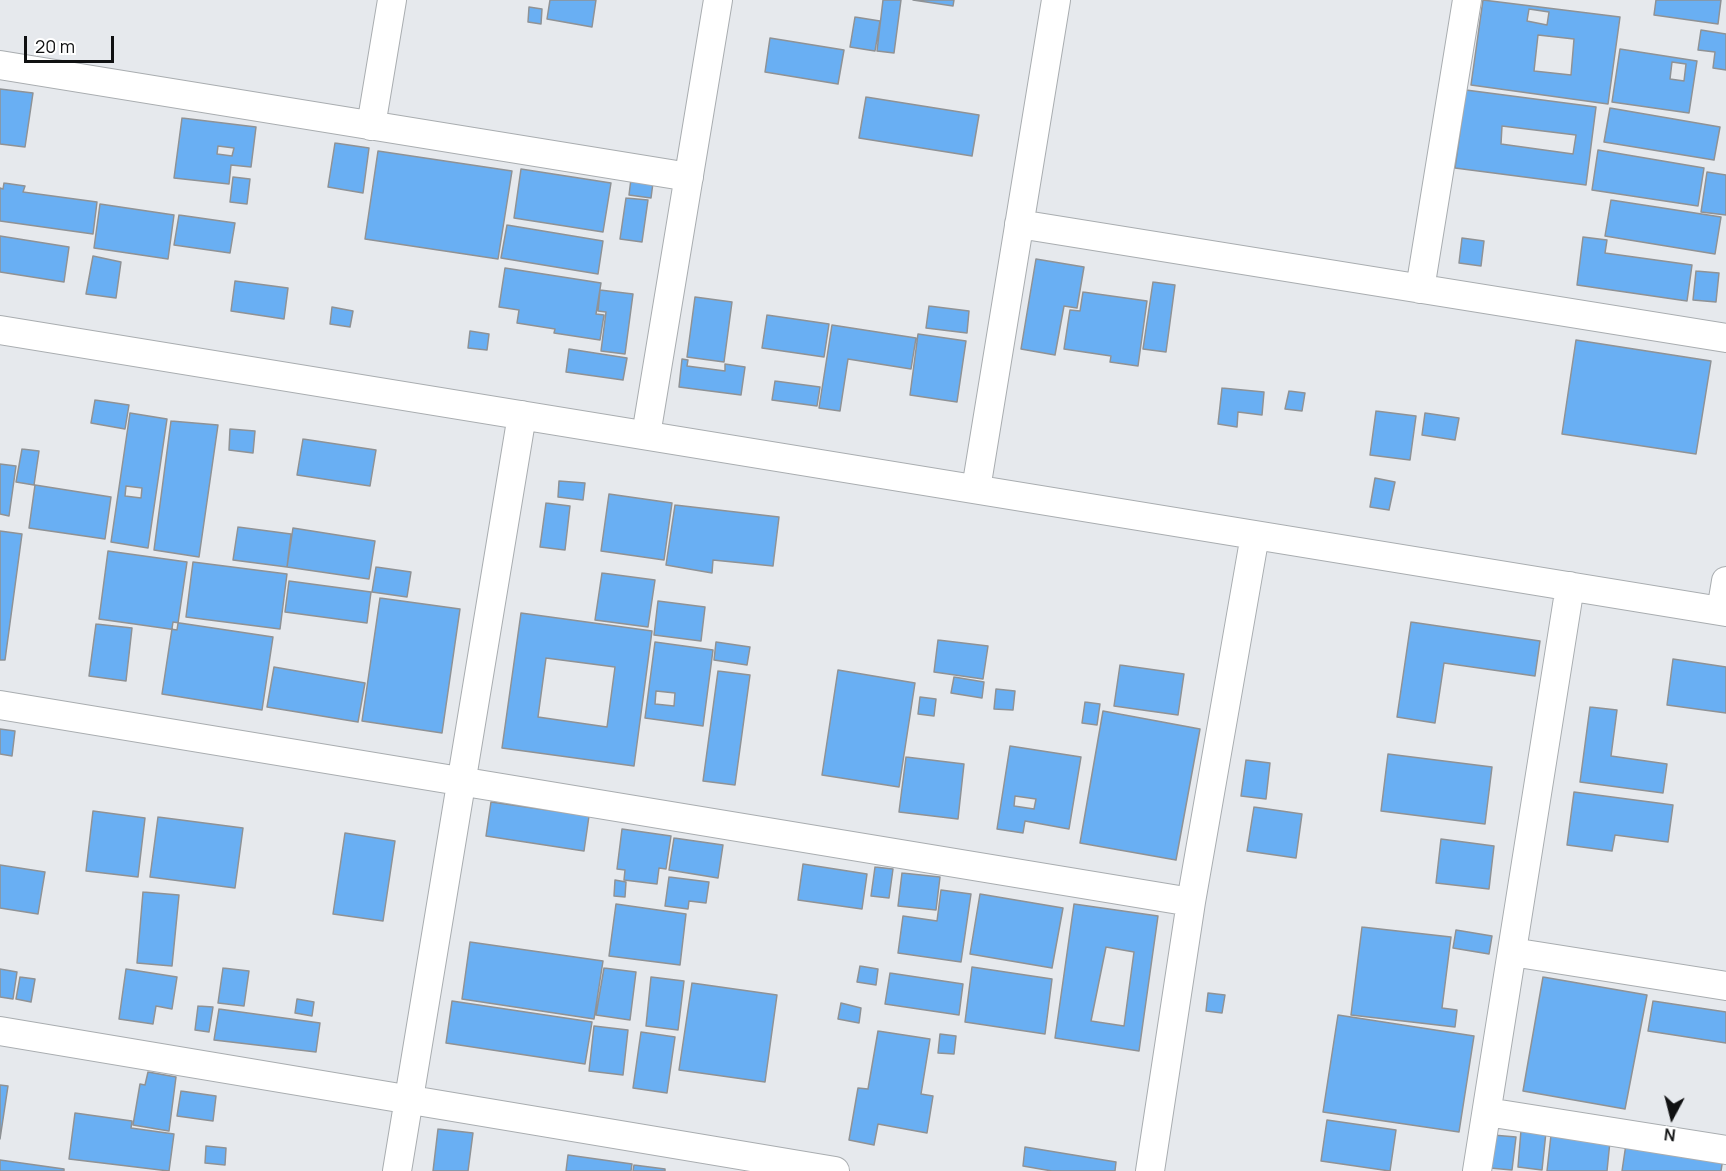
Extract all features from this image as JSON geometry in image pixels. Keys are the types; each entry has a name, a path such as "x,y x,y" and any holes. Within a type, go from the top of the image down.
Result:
{"street":[{"path":"371,126 392,0"},
{"path":"646,435 718,0"},
{"path":"976,489 1056,0"},
{"path":"1420,289 1467,0"},
{"path":"0,65 689,177"},
{"path":"1019,224 1726,338"},
{"path":"0,330 1724,611 1726,581"},
{"path":"397,1171 522,415"},
{"path":"1150,1171 1191,902 1255,535"},
{"path":"1478,1171 1570,586"},
{"path":"0,705 1191,902"},
{"path":"1512,951 1726,986"},
{"path":"0,1031 836,1171"},
{"path":"1487,1112 1726,1150"}],"building":[{"path":"550,0 596,0 592,27 547,19"},
{"path":"883,0 901,0 894,53 877,51"},
{"path":"913,0 954,0 953,6"},
{"path":"1483,0 1620,17 1608,104 1471,85","holes":["1529,9 1549,12 1547,25 1527,21","1538,35 1574,39 1571,75 1534,71"]},
{"path":"1656,0 1721,0 1718,24 1654,15"},
{"path":"529,7 542,9 541,24 528,22"},
{"path":"855,17 880,21 875,51 850,47"},
{"path":"1701,30 1726,34 1726,70 1713,68 1715,52 1698,50"},
{"path":"770,38 844,50 838,84 765,72"},
{"path":"1620,49 1697,61 1689,113 1612,102","holes":["1672,62 1686,64 1684,81 1670,79"]},
{"path":"0,89 33,93 25,147 0,144"},
{"path":"1466,90 1596,107 1586,185 1455,168","holes":["1502,126 1576,135 1573,154 1501,144"]},
{"path":"866,97 979,115 972,156 859,138"},
{"path":"1610,108 1720,127 1714,160 1604,142"},
{"path":"182,118 256,127 251,167 231,165 229,184 174,178","holes":["218,146 234,148 232,156 217,154"]},
{"path":"335,143 369,148 363,193 328,187"},
{"path":"1598,150 1704,168 1698,206 1592,190"},
{"path":"378,151 512,171 498,259 365,239"},
{"path":"521,169 611,183 603,232 514,218"},
{"path":"632,171 654,175 651,198 629,195"},
{"path":"1707,172 1726,175 1726,215 1701,212"},
{"path":"233,177 250,179 247,204 230,202"},
{"path":"4,183 25,186 23,192 97,202 93,234 0,221 0,188 3,189"},
{"path":"626,198 648,200 642,242 620,239"},
{"path":"1611,200 1721,217 1715,254 1605,236"},
{"path":"100,204 174,215 168,259 94,248"},
{"path":"179,215 235,223 230,253 174,245"},
{"path":"507,225 603,241 598,274 501,258"},
{"path":"0,236 69,247 64,282 0,272"},
{"path":"1583,237 1607,240 1605,253 1692,265 1687,301 1577,285"},
{"path":"1462,238 1484,241 1481,266 1459,263"},
{"path":"93,256 121,262 116,298 86,294"},
{"path":"1036,259 1084,267 1077,308 1064,306 1055,355 1021,349"},
{"path":"505,268 601,283 596,314 604,315 600,340 554,333 555,329 517,323 519,310 499,307"},
{"path":"1696,271 1719,273 1716,302 1693,300"},
{"path":"235,281 288,288 284,319 231,311"},
{"path":"1153,282 1175,285 1166,352 1143,349"},
{"path":"600,290 633,294 625,354 601,351 606,312 598,311"},
{"path":"1083,292 1147,301 1138,366 1110,362 1111,356 1064,349 1070,310 1080,311"},
{"path":"695,297 732,302 724,362 687,357"},
{"path":"929,306 969,311 967,333 926,328"},
{"path":"332,307 353,311 350,327 330,324"},
{"path":"767,315 829,324 824,357 762,348"},
{"path":"832,325 916,338 911,369 848,359 840,411 819,408"},
{"path":"470,331 489,334 487,350 468,348"},
{"path":"918,334 966,341 957,402 910,395"},
{"path":"1576,340 1711,361 1696,454 1562,434"},
{"path":"569,349 627,358 623,380 566,372"},
{"path":"682,359 688,360 687,366 725,371 725,364 745,367 741,395 679,387"},
{"path":"775,381 820,387 817,406 772,400"},
{"path":"1222,388 1264,392 1262,415 1238,412 1237,427 1218,424"},
{"path":"1289,391 1305,393 1302,411 1285,409"},
{"path":"95,400 129,405 125,429 91,423"},
{"path":"1376,411 1416,416 1410,460 1370,455"},
{"path":"130,413 167,419 148,548 111,542","holes":["126,486 142,488 141,498 125,496"]},
{"path":"1425,413 1459,418 1455,440 1422,435"},
{"path":"171,421 218,425 199,557 154,550"},
{"path":"230,429 255,431 253,453 229,450"},
{"path":"303,439 376,450 370,486 297,475"},
{"path":"22,449 39,451 34,485 16,482"},
{"path":"0,464 16,466 9,516 0,514"},
{"path":"1375,478 1395,482 1389,510 1370,507"},
{"path":"559,481 585,483 583,500 558,497"},
{"path":"35,485 111,497 105,539 29,528"},
{"path":"609,494 672,503 664,560 601,551"},
{"path":"546,503 570,506 565,550 540,547"},
{"path":"675,505 779,517 773,566 713,560 712,573 666,565"},
{"path":"238,527 291,534 287,567 233,560"},
{"path":"293,528 375,541 369,579 287,567"},
{"path":"0,531 22,534 5,660 0,660"},
{"path":"108,551 187,562 177,630 99,619"},
{"path":"193,562 287,574 280,629 186,617"},
{"path":"376,567 411,572 407,597 372,592"},
{"path":"602,573 655,580 648,627 595,620"},
{"path":"289,581 371,592 367,623 285,612"},
{"path":"380,598 460,609 442,733 362,721"},
{"path":"658,601 705,607 701,641 654,635"},
{"path":"521,613 652,631 634,766 502,748","holes":["546,658 615,667 607,727 538,717"]},
{"path":"173,622 273,637 262,710 162,694"},
{"path":"1411,622 1540,641 1535,676 1444,663 1435,723 1397,717"},
{"path":"96,624 132,628 126,681 89,676"},
{"path":"938,640 988,646 983,679 934,672"},
{"path":"655,642 713,650 703,726 645,718","holes":["656,691 675,693 674,706 655,704"]},
{"path":"716,642 750,647 747,665 714,660"},
{"path":"1673,659 1726,667 1726,713 1667,705"},
{"path":"1120,665 1184,674 1178,715 1114,706"},
{"path":"274,667 365,683 358,722 267,707"},
{"path":"838,670 915,683 899,787 822,775"},
{"path":"718,671 750,675 735,785 703,781"},
{"path":"954,677 984,682 982,698 951,693"},
{"path":"996,689 1015,691 1013,710 994,709"},
{"path":"920,697 936,699 934,716 918,714"},
{"path":"1085,702 1100,704 1097,725 1082,723"},
{"path":"1590,707 1617,710 1611,756 1667,764 1663,793 1580,782"},
{"path":"1103,711 1200,729 1176,860 1080,843"},
{"path":"0,729 15,731 12,756 0,754"},
{"path":"1010,746 1081,757 1069,829 1025,821 1023,833 997,829","holes":["1015,796 1036,799 1034,809 1014,806"]},
{"path":"1388,754 1492,767 1485,824 1381,811"},
{"path":"906,757 964,764 958,819 899,812"},
{"path":"1246,760 1270,763 1266,799 1241,796"},
{"path":"1574,792 1673,805 1668,842 1615,835 1612,851 1567,845"},
{"path":"491,802 589,816 584,851 486,836"},
{"path":"1254,807 1302,814 1296,858 1247,851"},
{"path":"93,811 145,818 138,877 86,871"},
{"path":"158,817 243,828 235,888 150,877"},
{"path":"622,829 671,836 666,869 659,868 657,884 624,880 625,870 617,869"},
{"path":"345,833 395,841 383,921 333,914"},
{"path":"674,838 723,845 718,878 669,870"},
{"path":"1441,839 1494,846 1489,889 1436,883"},
{"path":"803,864 867,874 862,909 798,900"},
{"path":"0,865 45,872 38,914 0,908"},
{"path":"875,867 893,869 889,898 871,896"},
{"path":"902,873 940,877 936,910 898,906"},
{"path":"669,877 709,882 706,903 689,901 688,909 665,906"},
{"path":"615,880 626,882 625,897 614,896"},
{"path":"941,890 971,894 961,962 898,953 903,916 937,921"},
{"path":"143,892 179,895 172,966 137,963"},
{"path":"980,894 1063,908 1052,968 970,954"},
{"path":"616,904 686,914 680,965 609,956"},
{"path":"1074,904 1158,916 1139,1051 1055,1038","holes":["1106,947 1134,952 1124,1026 1091,1021"]},
{"path":"1362,927 1451,937 1442,1008 1457,1010 1455,1027 1351,1015"},
{"path":"1456,930 1492,936 1489,954 1453,948"},
{"path":"470,942 603,961 594,1019 462,999"},
{"path":"860,966 878,969 876,985 857,982"},
{"path":"972,967 1052,979 1045,1034 965,1022"},
{"path":"223,968 249,971 244,1006 218,1003"},
{"path":"604,968 636,972 630,1020 596,1015"},
{"path":"0,969 17,972 13,999 0,997"},
{"path":"126,969 177,977 172,1009 156,1006 153,1024 119,1019"},
{"path":"890,973 963,984 959,1015 885,1004"},
{"path":"20,977 35,979 31,1002 16,999"},
{"path":"651,977 684,981 678,1030 646,1026"},
{"path":"1543,977 1647,995 1625,1109 1523,1091"},
{"path":"692,983 777,995 765,1082 679,1070"},
{"path":"1208,993 1225,995 1222,1013 1206,1011"},
{"path":"297,999 314,1002 312,1016 295,1013"},
{"path":"452,1001 592,1022 585,1064 446,1043"},
{"path":"1653,1001 1726,1012 1726,1043 1648,1031"},
{"path":"841,1003 861,1008 859,1023 838,1019"},
{"path":"198,1006 213,1007 209,1032 195,1030"},
{"path":"219,1009 320,1023 316,1052 214,1040"},
{"path":"1338,1015 1474,1036 1459,1132 1323,1112"},
{"path":"594,1026 628,1030 623,1075 589,1071"},
{"path":"878,1031 930,1039 921,1094 933,1096 927,1133 878,1124 874,1145 849,1140 858,1088 868,1089"},
{"path":"641,1032 675,1037 667,1093 633,1088"},
{"path":"940,1034 956,1036 954,1054 938,1053"},
{"path":"148,1072 176,1077 169,1131 133,1125 140,1084 145,1085"},
{"path":"0,1085 8,1086 0,1139"},
{"path":"181,1091 216,1096 213,1121 177,1116"},
{"path":"75,1113 132,1121 131,1128 174,1134 169,1171 69,1159"},
{"path":"1327,1120 1396,1130 1390,1171 1321,1161"},
{"path":"438,1129 473,1133 468,1171 433,1171"},
{"path":"1521,1130 1546,1132 1542,1170 1518,1167"},
{"path":"1493,1135 1516,1137 1512,1170 1490,1168"},
{"path":"1551,1135 1610,1141 1607,1171 1547,1171"},
{"path":"1626,1144 1723,1158 1721,1171 1622,1171"},
{"path":"206,1146 226,1148 225,1165 205,1163"},
{"path":"1025,1147 1116,1162 1115,1171 1052,1171 1023,1166"},
{"path":"568,1155 632,1164 631,1171 566,1171"},
{"path":"0,1160 64,1169 64,1171 0,1171"},
{"path":"634,1165 665,1169 665,1171 633,1171"}]}
